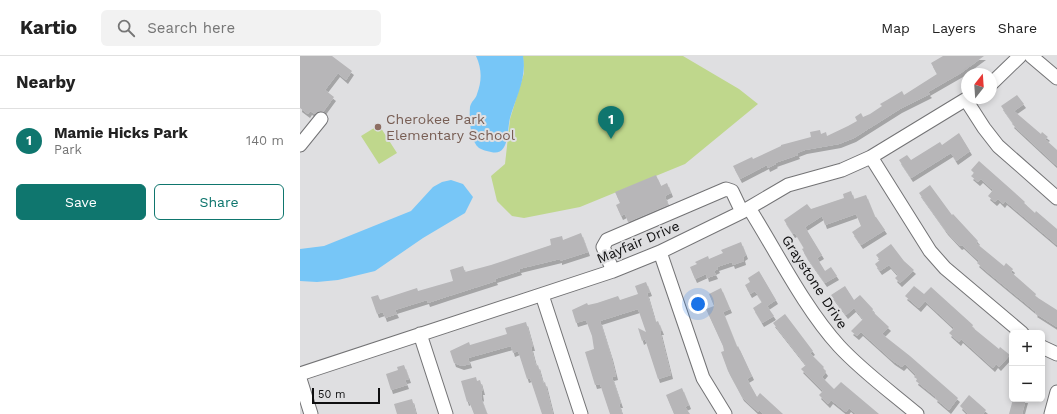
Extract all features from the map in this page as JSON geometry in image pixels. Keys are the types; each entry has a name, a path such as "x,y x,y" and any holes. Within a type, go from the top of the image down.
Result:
{"street":[{"path":"997,78 1020,56"},
{"path":"1031,56 1057,78"},
{"name":"Mayfair Drive","path":"300,374 613,271 660,252 746,210 765,197 788,185 842,170 871,157 961,103"},
{"path":"970,104 984,128 998,146 1057,198"},
{"path":"300,145 305,130 321,120"},
{"path":"871,157 930,251 945,268 1018,330"},
{"name":"Graystone Drive","path":"613,271 603,247 607,240 726,189 732,191 831,337 848,355 917,414"},
{"path":"660,252 703,378 725,414"},
{"path":"542,295 581,414"},
{"path":"420,334 446,414"},
{"path":"1045,348 1057,354"},
{"path":"300,380 311,414"},
{"path":"1050,414 1057,392"}],"green space":[{"path":"523,56 683,56 739,89 758,104 685,164 580,207 524,218 512,216 497,201 491,176 505,164 510,119 524,73"},
{"path":"379,125 397,153 379,164 361,136"}],"water":[{"path":"476,56 523,56 524,72 510,118 505,146 502,150 497,152 491,152 479,148 476,145 472,135 470,107 479,89 480,80 480,70"},
{"path":"451,180 463,184 473,197 465,213 423,238 375,271 338,280 317,282 300,281 300,249 324,246 411,211 433,187 442,182"}],"building":[{"path":"300,56 332,56 352,71 346,80 338,73 325,90 334,97 323,112 318,111 315,114 310,111 308,114 300,108"},
{"path":"943,56 984,56 968,68 961,68 961,73 928,92 930,94 900,109 854,138 839,144 805,150 797,153 798,155 775,163 776,164 768,168 767,165 740,179 733,166 752,157 753,159 781,145 811,137 810,132 820,130 821,134 826,132 827,136 848,126 857,121 855,117 861,113 863,117 870,114 882,106 880,104 902,91 904,95 937,74 931,63"},
{"path":"1017,95 1024,104 1014,111 1041,134 1042,132 1048,137 1045,139 1057,150 1057,166 1012,124 1013,123 1001,106"},
{"path":"959,133 970,151 956,161 951,153 911,178 899,160 907,155 911,160 940,142 942,145"},
{"path":"979,161 1025,202 1024,203 1035,213 1036,211 1057,229 1057,245 1005,201 1003,204 998,199 995,202 988,196 993,190 981,179 978,182 971,176 974,173 971,170"},
{"path":"656,175 661,186 667,183 671,193 665,196 668,205 628,222 625,214 621,216 616,205 620,203 615,192"},
{"path":"930,185 952,215 953,214 978,241 976,243 1004,266 1006,263 1013,269 1011,272 1036,294 1035,296 1057,310 1057,327 1035,313 1036,312 985,270 977,263 979,261 962,245 960,246 946,231 919,193"},
{"path":"851,191 854,199 866,195 875,217 885,230 861,245 852,232 861,226 856,214 825,225 822,216 805,227 822,255 817,258 825,271 831,267 837,276 825,283 806,256 802,249 804,248 795,233 793,234 784,220 807,204 811,209 844,198 843,194"},
{"path":"581,233 588,252 560,261 560,259 519,269 520,271 495,279 496,281 428,303 427,300 395,310 397,314 385,318 383,312 377,314 371,297 378,295 380,300 417,288 418,291 453,281 450,270 463,266 465,272 491,265 551,245 550,239 562,236 563,240"},
{"path":"741,242 746,255 743,257 744,261 733,265 732,262 717,267 718,269 714,271 716,275 707,278 706,274 695,279 690,267 697,264 695,262 708,256 709,259 723,253 721,250"},
{"path":"891,244 904,261 914,270 900,283 895,278 898,275 889,265 880,271 875,264 880,260 876,255"},
{"path":"759,271 776,300 767,306 774,316 762,323 753,308 762,302 755,291 750,294 745,285 750,282 748,278"},
{"path":"646,282 650,292 647,293 654,317 656,322 658,321 662,331 660,331 671,375 658,379 645,339 642,341 638,328 646,332 638,309 600,321 616,376 612,377 621,404 619,404 622,414 610,414 600,384 595,385 585,352 594,349 592,336 586,320 576,323 572,310 587,303 588,305 597,303 618,296 620,300 638,294 635,286"},
{"path":"845,286 854,300 860,295 873,309 872,311 889,327 882,334 910,356 958,398 949,410 916,381 917,379 914,377 916,375 905,364 902,367 893,361 861,332 857,336 851,331 863,319 854,308 846,315 831,295"},
{"path":"914,286 924,294 931,287 973,325 972,327 999,349 1000,347 1009,354 1009,356 999,367 996,364 993,368 961,339 959,342 949,333 954,328 925,301 919,308 905,296"},
{"path":"721,288 730,309 723,312 737,347 738,346 752,376 747,379 757,397 760,393 783,414 763,414 759,410 758,412 742,397 728,371 721,352 724,351 723,346 706,309 714,306 709,294"},
{"path":"785,314 813,351 810,353 824,367 823,368 826,372 822,377 834,389 841,382 879,414 856,414 849,408 846,412 831,400 828,404 819,395 823,391 801,369 806,365 773,323"},
{"path":"526,322 533,347 531,347 536,366 538,365 543,383 545,382 553,414 542,414 530,378 527,379 518,351 513,353 511,346 468,358 470,364 462,366 454,363 450,351 469,342 470,345 507,334 505,328"},
{"path":"404,365 409,379 405,380 407,385 391,390 386,374 398,370 397,367"},
{"path":"476,377 477,381 480,380 483,391 481,391 481,398 487,414 474,414 469,401 467,402 461,381"},
{"path":"682,388 689,405 685,407 690,414 674,414 666,395"},
{"path":"969,395 986,410 983,414 968,414 960,406"},
{"path":"412,399 416,414 397,414 394,404"},
{"path":"1012,402 1025,402 1022,414 1009,414"}],"place":[{"name":"Cherokee Park Elementary School","path":"378,127"},
{"name":"Mamie Hicks Park","path":"611,139"}]}
